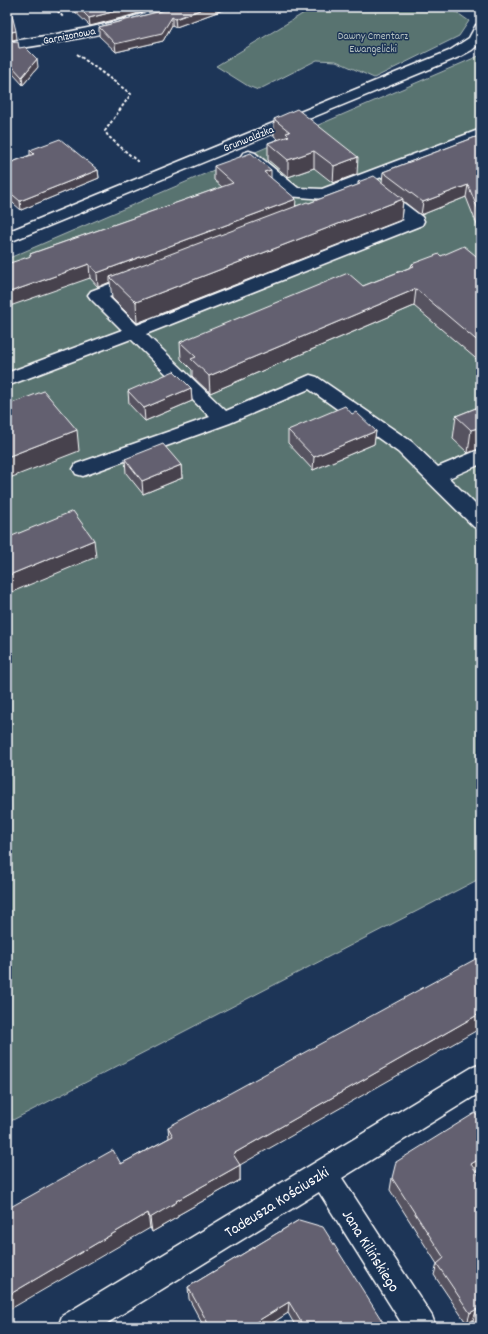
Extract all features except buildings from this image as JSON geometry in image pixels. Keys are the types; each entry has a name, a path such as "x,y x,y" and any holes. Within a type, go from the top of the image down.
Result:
{"street":[{"name":"Garnizonowa","path":"7,46 59,38 118,25 177,7"},
{"name":"Grunwaldzka","path":"7,238 454,54 471,45 480,34 481,28"},
{"path":"236,143 250,157 294,193 324,194 481,134"},
{"path":"7,380 134,332 416,222 375,189 98,295 134,332 223,419"},
{"path":"83,469 223,419 310,381 405,447 481,522"},
{"path":"435,476 481,456"},
{"name":"Tadeusza Kościuszki","path":"73,1327 323,1172 481,1077"},
{"name":"Jana Kilińskiego","path":"323,1172 421,1327"}],"path":[{"path":"59,38 67,47 131,94 105,131 108,136 155,177"}],"green space":[{"name":"Dawny Cmentarz Ewangelicki","path":"314,7 449,7 469,21 459,36 374,78 336,61 317,60 258,90 248,86 216,66"},
{"path":"481,55 481,878 7,1123 7,259"}]}
